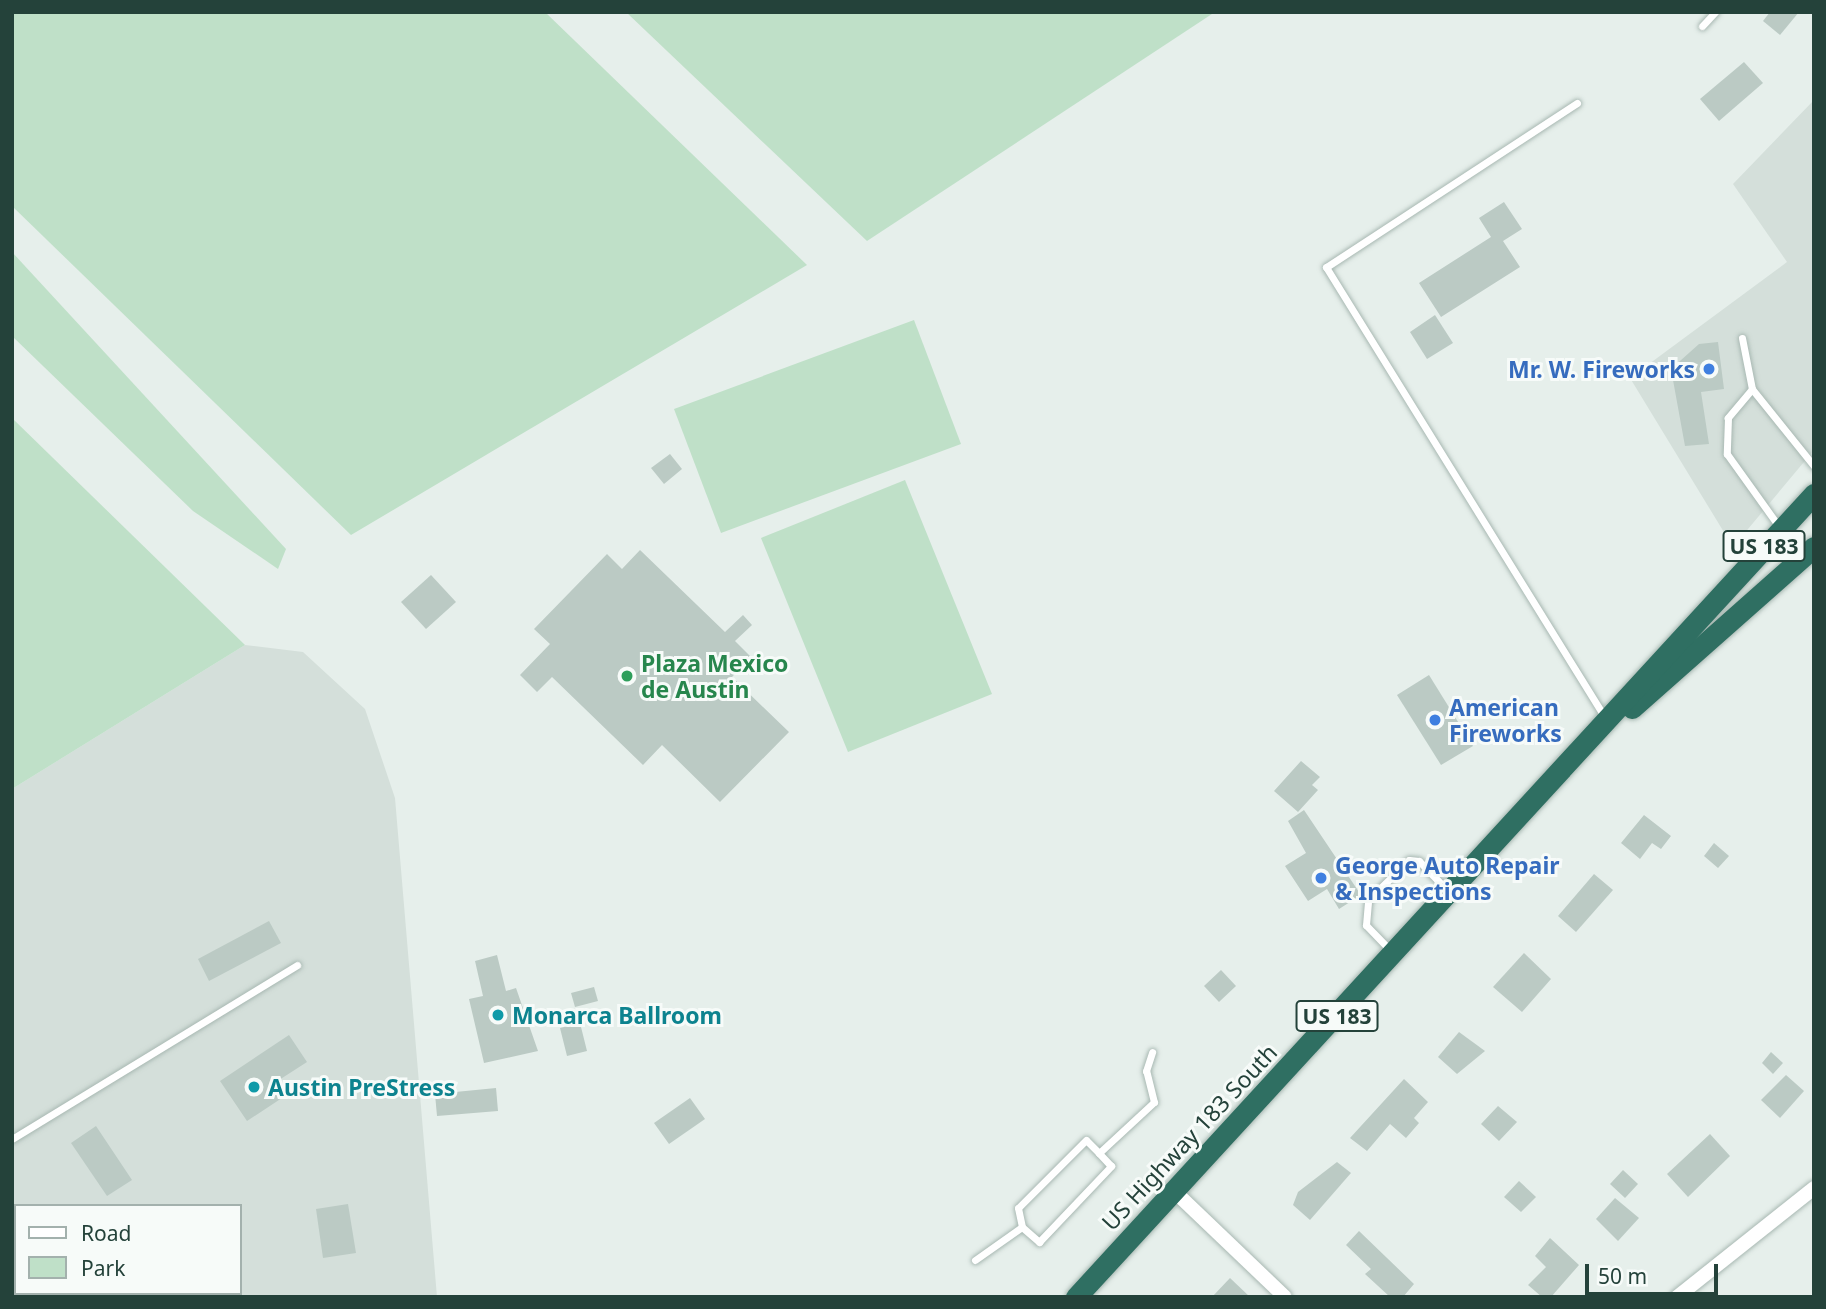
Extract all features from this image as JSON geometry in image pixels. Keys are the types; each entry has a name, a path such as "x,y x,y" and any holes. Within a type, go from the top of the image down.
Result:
{"highway":[{"name":"US Highway 183 South","path":"1076,1297 1603,729 1814,494"},
{"name":"US Highway 183 South","path":"1603,729 1686,667 1814,547"}],"street":[{"path":"1677,1297 1814,1188"},
{"path":"1174,1191 1285,1297"}],"lane":[{"path":"1702,26 1715,12"},
{"path":"1577,103 1326,267 1603,729"},
{"path":"1742,338 1752,389 1814,466"},
{"path":"1752,389 1728,418 1727,454 1781,529"},
{"path":"1394,954 1366,925 1368,900 1409,860 1419,861 1451,893"},
{"path":"12,1139 297,965"},
{"path":"1099,1153 1154,1102 1146,1071 1152,1052"},
{"path":"1086,1140 1099,1153 1111,1166 1038,1242 1022,1227 1018,1208 1086,1140"},
{"path":"975,1260 1022,1227"}],"shaded area":[{"path":"1814,100 1814,450 1733,547 1630,378 1787,262 1733,184"},
{"name":"Austin PreStress","path":"245,645 303,652 365,709 395,798 437,1297 12,1297 12,789"}],"green space":[{"path":"12,12 545,12 807,265 351,535 12,206"},
{"path":"626,12 1215,12 867,241"},
{"path":"12,252 286,549 278,569 193,511 12,336"},
{"path":"914,320 961,444 721,533 674,409"},
{"path":"12,418 245,645 12,789"},
{"path":"905,480 992,694 848,752 761,538"}],"building":[{"path":"1770,12 1799,12 1780,35 1763,21"},
{"path":"1744,62 1763,83 1719,121 1700,99"},
{"path":"1504,202 1522,229 1503,241 1520,267 1441,317 1419,283 1491,237 1479,218"},
{"path":"1435,315 1453,343 1427,359 1410,332"},
{"path":"1718,342 1724,389 1701,392 1709,444 1685,446 1671,369 1699,344"},
{"path":"670,454 682,469 664,484 651,468"},
{"name":"Plaza Mexico de Austin","path":"640,550 725,632 743,615 752,625 735,641 751,657 732,677 789,732 720,802 662,745 643,765 552,677 537,692 520,675 550,644 534,629 607,554 622,569"},
{"path":"431,575 456,602 426,629 401,602"},
{"name":"American Fireworks","path":"1429,675 1473,746 1441,765 1397,695"},
{"path":"1301,761 1320,777 1312,785 1318,790 1298,812 1274,791"},
{"name":"George Auto Repair & Inspections","path":"1304,810 1361,895 1339,909 1327,889 1308,901 1285,866 1306,853 1288,821"},
{"path":"1644,815 1671,836 1661,849 1652,843 1640,859 1621,843"},
{"path":"1714,843 1729,856 1718,868 1704,856"},
{"path":"1594,874 1613,890 1576,932 1558,916"},
{"path":"269,921 281,943 209,981 198,959"},
{"path":"1524,953 1551,979 1522,1012 1493,987"},
{"name":"Monarca Ballroom","path":"497,955 506,991 516,988 538,1051 484,1063 469,999 483,996 475,961"},
{"path":"1221,970 1236,986 1219,1002 1204,986"},
{"path":"594,987 598,1001 575,1007 571,993"},
{"path":"580,1023 587,1051 567,1056 560,1028"},
{"path":"1459,1032 1485,1051 1457,1074 1438,1057"},
{"name":"Austin PreStress","path":"289,1035 307,1062 279,1080 288,1094 247,1121 220,1081"},
{"path":"1771,1052 1783,1063 1773,1074 1762,1063"},
{"path":"1786,1075 1804,1091 1780,1118 1761,1100"},
{"path":"1404,1079 1428,1102 1414,1118 1419,1123 1406,1138 1390,1124 1367,1151 1350,1138"},
{"path":"496,1088 498,1111 437,1116 435,1094"},
{"path":"690,1098 705,1119 669,1144 654,1123"},
{"path":"1498,1106 1517,1122 1499,1141 1481,1124"},
{"path":"96,1126 132,1180 107,1196 71,1143"},
{"path":"1710,1134 1730,1156 1688,1197 1667,1174"},
{"path":"1337,1162 1351,1173 1310,1220 1293,1205 1298,1192"},
{"path":"1623,1170 1638,1184 1625,1198 1610,1184"},
{"path":"1519,1181 1536,1197 1521,1212 1504,1197"},
{"path":"1615,1198 1639,1218 1618,1241 1596,1219"},
{"path":"348,1204 356,1253 323,1258 316,1209"},
{"path":"1359,1231 1414,1284 1403,1297 1390,1297 1365,1274 1371,1269 1346,1245"},
{"path":"1550,1238 1579,1265 1551,1297 1542,1297 1528,1285 1546,1267 1535,1256"},
{"path":"1230,1278 1250,1297 1212,1297"}],"place":[{"name":"Mr. W. Fireworks","path":"1709,369"},
{"name":"Plaza Mexico de Austin","path":"627,676"},
{"name":"American Fireworks","path":"1435,720"},
{"name":"George Auto Repair & Inspections","path":"1321,878"},
{"name":"Monarca Ballroom","path":"498,1015"},
{"name":"Austin PreStress","path":"254,1087"}]}
